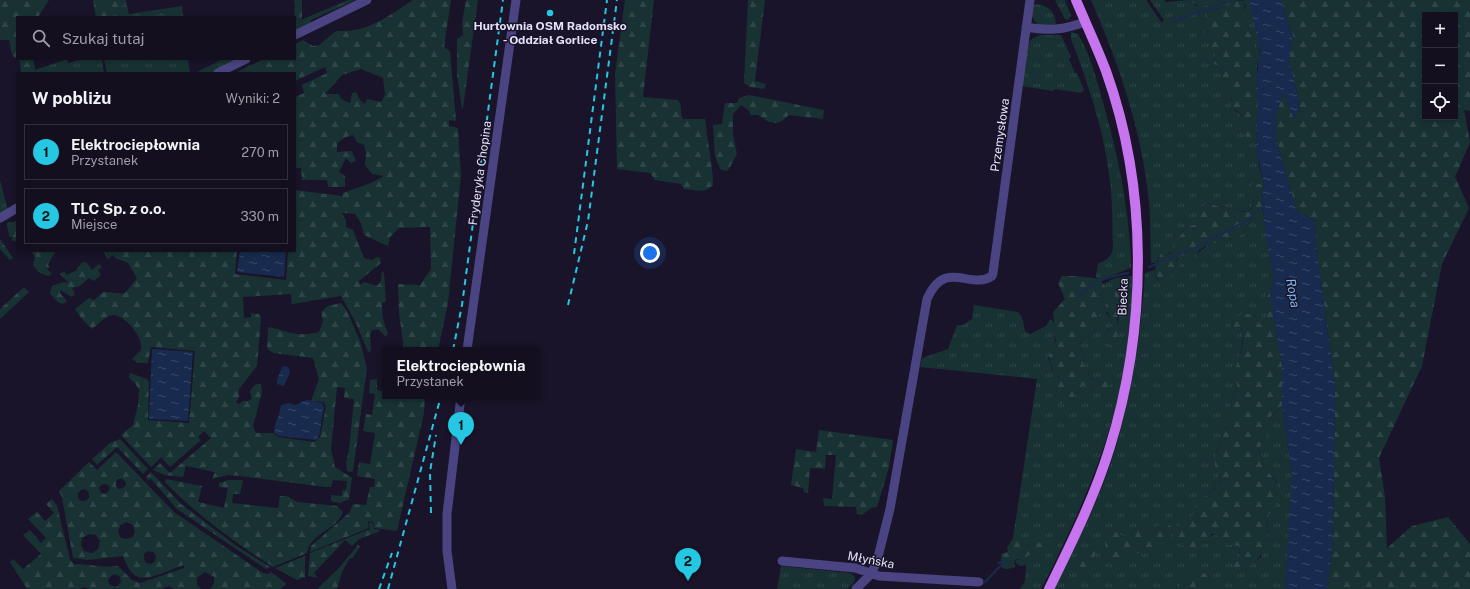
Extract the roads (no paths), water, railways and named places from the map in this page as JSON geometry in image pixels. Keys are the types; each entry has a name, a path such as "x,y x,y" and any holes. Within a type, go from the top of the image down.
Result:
{"main road":[{"name":"Biecka","path":"1049,589 1086,510 1109,450 1125,390 1135,332 1137,293 1137,229 1127,151 1106,71 1076,0"}],"street":[{"path":"296,35 368,0"},
{"name":"Fryderyka Chopina","path":"467,347 516,0"},
{"name":"Przemysłowa","path":"870,574 877,561 890,509 927,299 933,288 943,280 959,276 984,280 992,276 993,273 1030,0"},
{"path":"1026,27 1047,30 1069,28 1085,22"},
{"path":"220,72 244,60"},
{"path":"0,218 16,209"},
{"path":"452,589 447,551 447,514 461,399"},
{"name":"Młyńska","path":"782,561 855,568 879,576 979,582"},
{"path":"856,589 870,574"}],"water":[{"name":"Ropa","path":"1249,0 1281,0 1289,27 1293,34 1289,60 1298,96 1299,110 1294,119 1284,93 1276,113 1276,139 1297,212 1315,220 1316,246 1335,385 1333,540 1327,589 1285,589 1292,472 1282,406 1282,365 1271,304 1270,293 1274,280 1265,231 1262,200 1264,184 1257,154 1256,140 1258,111 1256,85 1260,50"},
{"path":"240,252 286,252 284,277 237,272"},
{"path":"152,349 193,352 188,421 149,419"},
{"path":"282,367 288,367 290,372 284,386 277,384 277,380"},
{"path":"307,400 322,403 324,407 319,436 316,440 279,436 274,433 281,405 289,403 295,405"}],"waterway":[{"path":"1171,21 1212,8 1230,0"},
{"path":"1149,267 1195,248 1246,221 1265,205"},
{"path":"1076,299 1081,293 1100,281 1128,273"},
{"path":"985,582 1006,560 998,563"}],"railway":[{"path":"454,347 462,305 503,0"},
{"path":"574,254 607,0"},
{"path":"568,305 588,221 617,0"},
{"path":"388,589 440,399"},
{"path":"431,513 430,472 436,435"},
{"path":"379,589 392,553"}],"place":[{"name":"Hurtownia OSM Radomsko - Oddział Gorlice","path":"550,13"},
{"name":"Elektrociepłownia","path":"461,445"},
{"name":"TLC Sp. z o.o.","path":"688,581"}]}
